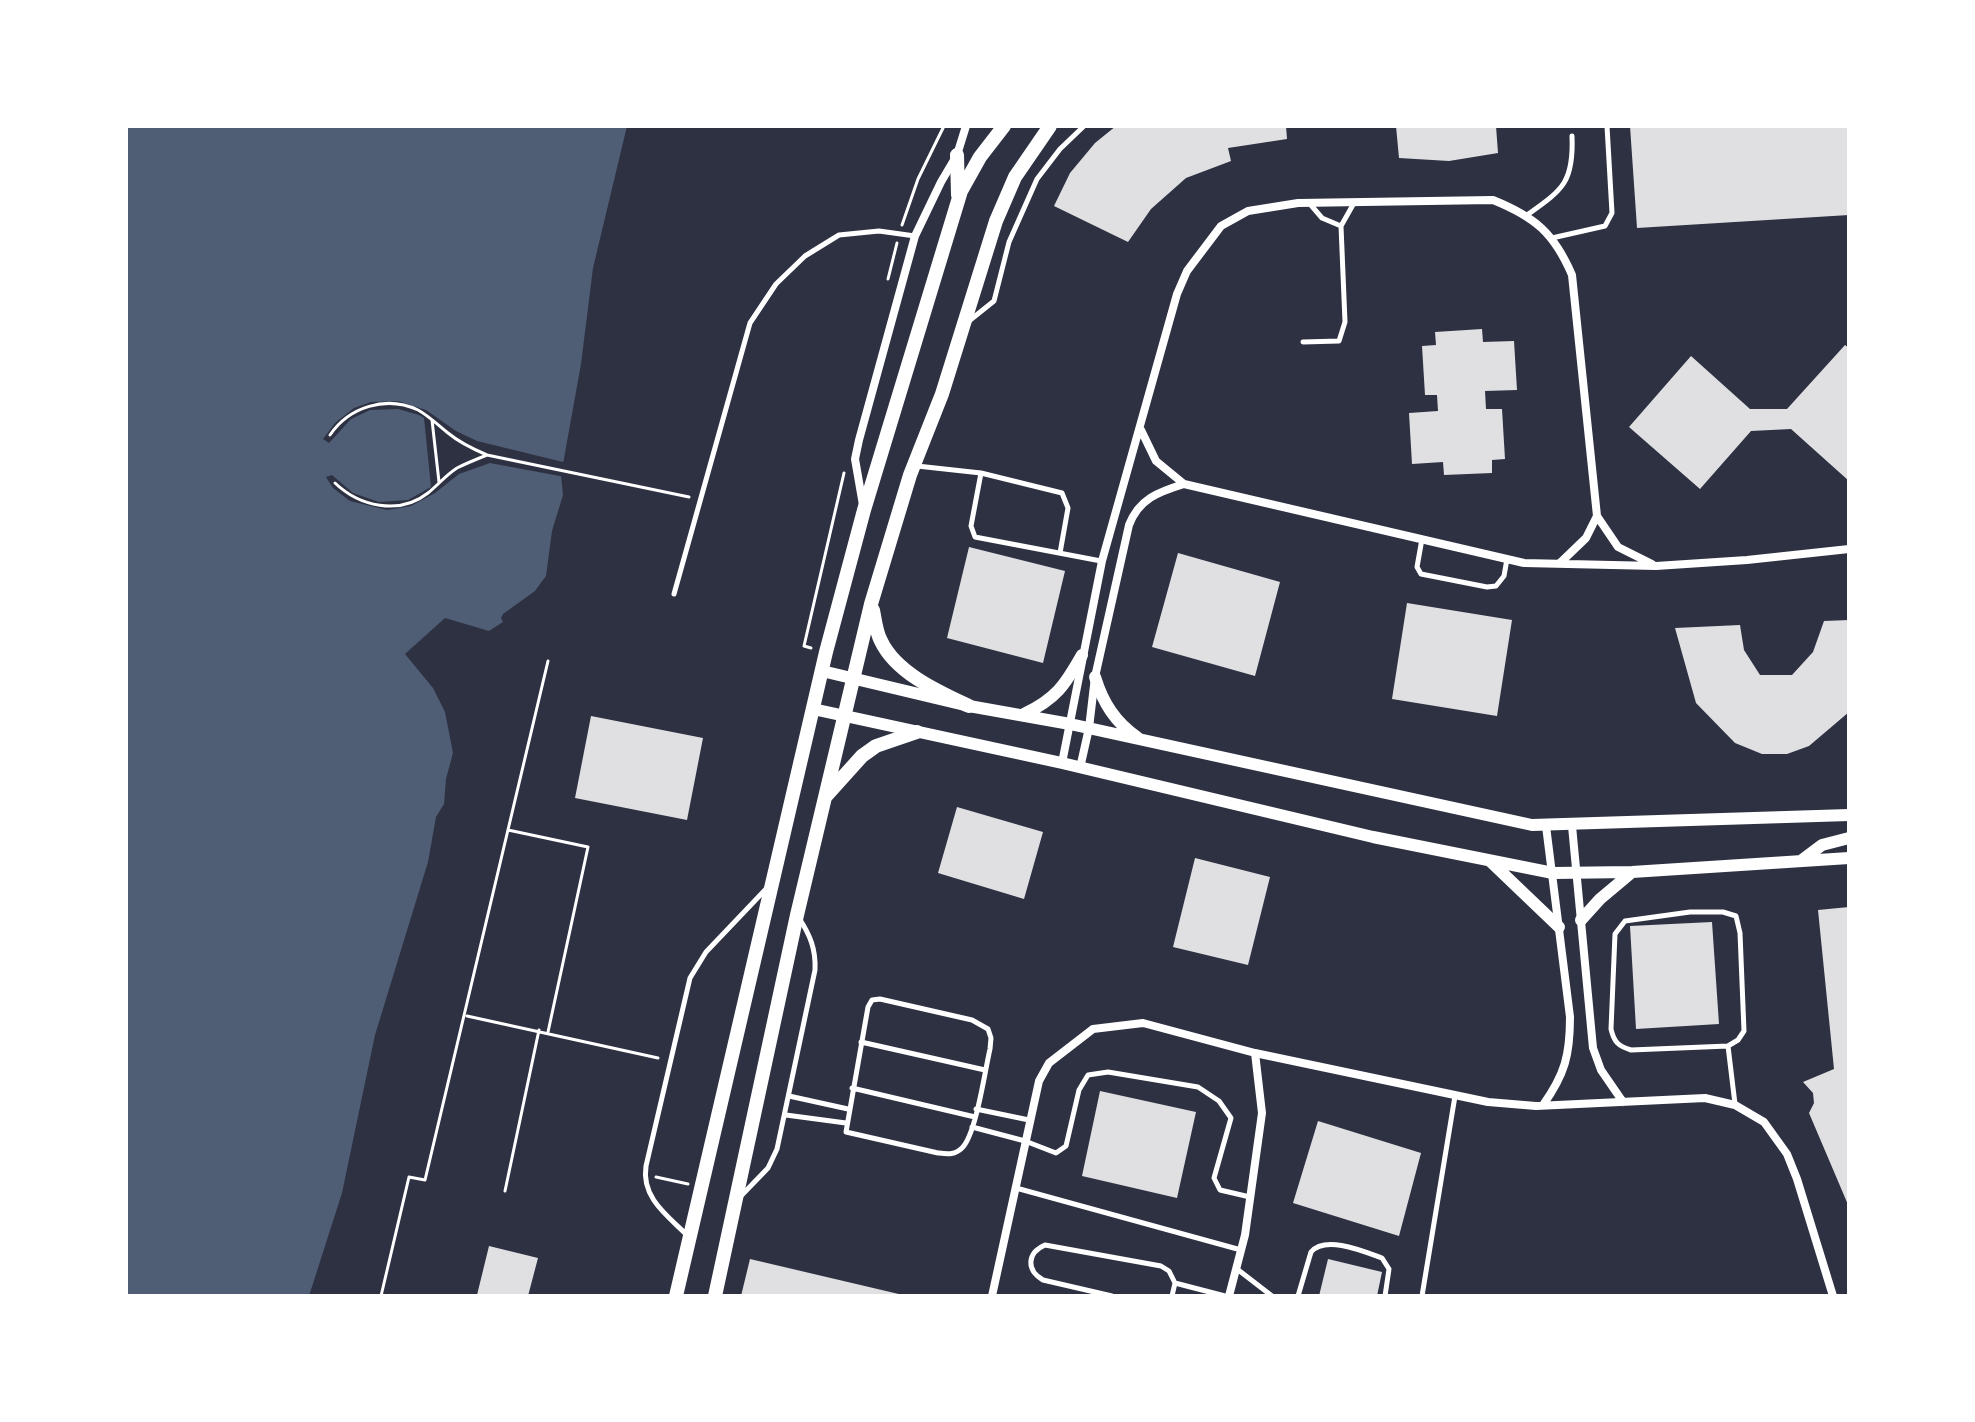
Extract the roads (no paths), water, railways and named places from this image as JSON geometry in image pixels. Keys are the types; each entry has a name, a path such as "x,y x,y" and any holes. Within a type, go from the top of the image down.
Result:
{"main road":[{"path":"676,1296 822,671 864,510 958,202 980,157 1004,126"},
{"path":"715,1296 797,915 871,604 914,466 942,394 1005,199 1027,156 1050,126"},
{"path":"957,155 958,202"},
{"path":"871,604 880,641 890,654 933,687 969,706"},
{"path":"826,796 862,756 876,746 917,732"}],"street":[{"path":"864,510 855,459 859,440 915,236 957,155 966,126"},
{"path":"1062,763 1102,561 1177,294 1187,271 1221,226 1248,211 1309,203 1493,200 1527,215 1561,250 1572,275 1597,516 1618,547 1656,566"},
{"path":"1141,429 1156,461 1184,484 1524,563 1656,566 1849,549"},
{"path":"1080,768 1095,677 1133,515 1146,499 1184,484"},
{"path":"1560,563 1586,538 1597,516"},
{"path":"1024,714 1057,694 1082,655"},
{"path":"822,671 969,706 1024,714 1512,822 1572,826 1849,815"},
{"path":"1095,677 1101,697 1112,715 1144,741"},
{"path":"813,709 1062,763 1373,837 1553,873 1632,872 1849,858"},
{"path":"1543,1105 1564,1070 1570,1046 1570,1017 1546,826"},
{"path":"1572,826 1593,1048 1601,1070 1623,1102"},
{"path":"1802,860 1822,845 1849,838"},
{"path":"1490,861 1559,927"},
{"path":"1581,920 1610,889 1632,872"},
{"path":"992,1296 1039,1081 1049,1063 1093,1029 1143,1023 1255,1053 1488,1102 1543,1105 1705,1098 1735,1105 1764,1122 1787,1154 1833,1296"},
{"path":"1227,1296 1241,1251 1262,1113 1255,1053"}],"lane":[{"path":"962,327 994,301 1009,242 1037,179 1060,149 1084,126"},
{"path":"1552,238 1605,226 1612,213 1607,126"},
{"path":"1527,215 1564,186 1571,173 1572,136"},
{"path":"1303,342 1339,341 1345,322 1341,226 1354,202"},
{"path":"1309,203 1322,218 1341,226"},
{"path":"674,594 750,323 776,284 805,256 839,235 879,231 915,236"},
{"path":"914,466 981,473 1062,493 1068,508 1060,553"},
{"path":"981,473 971,525 972,534 978,539 1102,561"},
{"path":"1422,539 1417,567 1421,574 1487,587 1496,586 1504,576 1507,559"},
{"path":"690,1237 652,1199 644,1175 670,1060 694,968 773,882"},
{"path":"1690,912 1723,912 1736,916 1740,933 1744,1031 1738,1040 1728,1046 1631,1050 1620,1047 1611,1029 1615,934 1619,926 1625,921 1690,912"},
{"path":"733,1204 768,1168 777,1149 786,1115 816,953 810,935 797,915"},
{"path":"880,999 972,1020 988,1029 991,1038 985,1070 975,1117 965,1145 951,1154 846,1132 861,1042 872,1000 880,999"},
{"path":"861,1042 985,1070"},
{"path":"1728,1046 1735,1105"},
{"path":"972,1127 1056,1153 1066,1146 1079,1090 1088,1075 1108,1072 1198,1087 1219,1101 1231,1118 1214,1178 1220,1190 1250,1198"},
{"path":"852,1088 975,1117"},
{"path":"789,1096 848,1109"},
{"path":"1422,1296 1455,1096"},
{"path":"976,1109 1029,1120"},
{"path":"786,1115 846,1123"},
{"path":"1015,1188 1241,1251"},
{"path":"1298,1296 1311,1252 1320,1244 1327,1243 1382,1258 1389,1269 1385,1296"},
{"path":"1112,1296 1043,1280 1030,1267 1031,1257 1036,1249 1045,1245 1161,1266 1169,1271 1175,1283 1172,1296"},
{"path":"1237,1269 1272,1296"},
{"path":"1175,1283 1227,1296"}],"water":[{"path":"126,126 627,126 593,268 581,364 561,475 563,495 552,531 546,576 535,591 503,614 503,622 489,631 445,618 405,654 433,688 445,712 453,753 444,804 436,817 428,862 375,1035 342,1193 309,1296 126,1296"}]}
